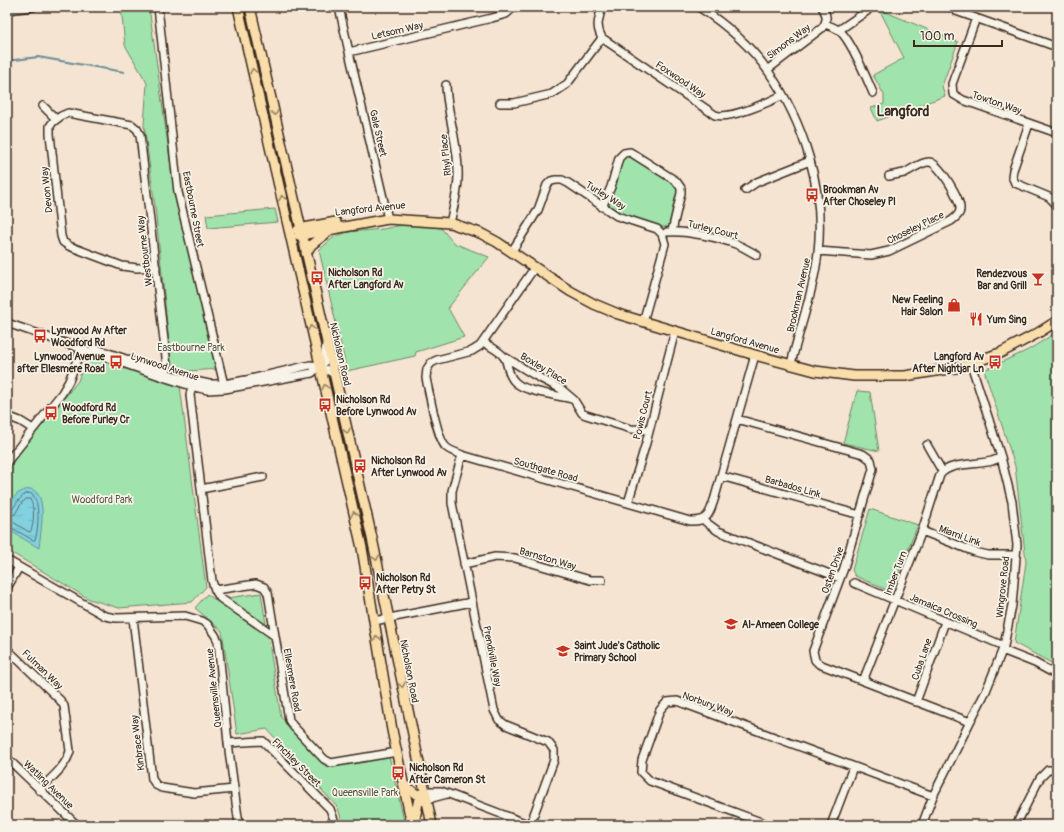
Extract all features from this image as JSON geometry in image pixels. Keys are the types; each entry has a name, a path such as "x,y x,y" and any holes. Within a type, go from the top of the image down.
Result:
{"main road":[{"path":"238,7 362,548 397,752 413,825"},
{"name":"Nicholson Road","path":"250,7 372,538 432,825"},
{"name":"Langford Avenue","path":"388,217 328,223 304,228 301,232 306,234 404,214 430,216 480,234 497,242 557,283 594,304 618,314 755,355 816,371 866,376 917,374 951,369 971,364 1000,353 1038,334 1057,321"},
{"path":"287,222 301,232 293,249"},
{"path":"306,253 318,238 332,228"},
{"path":"404,785 416,794 425,795"},
{"path":"413,825 418,803 425,795"}],"street":[{"path":"7,10 33,7"},
{"name":"Eastbourne Street","path":"158,7 178,192 224,386"},
{"path":"339,7 349,52"},
{"name":"Letsom Way","path":"349,52 492,18 506,14 514,7"},
{"path":"500,103 514,103 552,94 567,84 602,38 598,31 598,21 602,7"},
{"name":"Brookman Avenue","path":"699,7 733,33 767,70 783,95 795,120 810,161 818,210 818,251 809,299 791,364"},
{"path":"822,7 827,18 825,24 839,30 852,48 873,93"},
{"path":"839,30 871,7"},
{"path":"951,7 956,11 1057,47"},
{"name":"Towton Way","path":"976,18 952,84 953,94 963,100 1057,134"},
{"name":"Simons Way","path":"767,70 822,28 825,24"},
{"name":"Foxwood Way","path":"602,38 715,115 719,116 734,114 783,95"},
{"name":"Gale Street","path":"349,52 388,217"},
{"name":"Rhyl Place","path":"446,85 447,103 456,149 458,170 457,190 446,222"},
{"path":"43,106 56,119"},
{"name":"Westbourne Way","path":"56,119 68,113 132,125 137,129 140,135 167,366 166,376"},
{"name":"Devon Way","path":"56,119 50,126 50,134 61,236 63,242 69,246 122,266 137,268 156,267"},
{"path":"1029,124 1012,170 1012,176 1015,183 1049,198 1057,205"},
{"path":"602,207 611,187 619,158 624,153 630,152 676,181 681,188 672,231"},
{"path":"745,190 757,182 810,161"},
{"name":"Choseley Place","path":"818,251 880,254 951,221 959,214 960,209 958,200 942,171 934,163 929,162 922,164 904,173 889,176"},
{"name":"Turley Way","path":"512,251 538,210 545,189 551,181 562,180 617,216 657,229 662,234"},
{"name":"Turley Court","path":"662,234 672,231 681,231 737,244 757,255"},
{"path":"643,322 665,244 662,234"},
{"name":"Southgate Road","path":"535,267 483,342 472,351 437,360 431,363 427,369 426,378 441,440 445,446 450,450 462,454 690,521 704,520"},
{"name":"Lynwood Avenue","path":"7,318 207,390 224,386 312,373 320,366"},
{"name":"Lynwood Avenue","path":"7,323 82,346"},
{"name":"Powis Court","path":"628,503 646,443 648,430 675,331"},
{"path":"326,338 324,362 320,366 334,374"},
{"name":"Boxley Place","path":"483,342 503,356 560,389 574,400 582,413 631,429 648,430"},
{"path":"7,462 62,393 69,381 82,346"},
{"path":"755,355 711,511 704,520 718,531 840,578"},
{"name":"Boxley Place","path":"503,356 509,373 515,383 534,391 554,394 574,400"},
{"name":"Wingrove Road","path":"922,825 933,796 986,692 1003,648 1012,605 1017,545 1012,502 1001,457 971,364"},
{"path":"192,384 190,395 212,581 215,590"},
{"path":"7,416 20,421 33,429"},
{"name":"Osten Drive","path":"737,419 863,454 871,460 873,469 840,578 813,651 815,660 819,664 970,722"},
{"path":"927,446 942,471 950,467 992,461 1001,457"},
{"name":"Prendiville Way","path":"462,454 452,491 452,503 494,710 499,720 506,725 548,742 554,750 554,760 530,825"},
{"name":"Imber Turn","path":"863,681 922,531 942,471"},
{"name":"Barbados Link","path":"721,476 860,515"},
{"path":"201,490 263,477"},
{"name":"Miami Link","path":"922,531 975,552 988,555 1016,555"},
{"name":"Barnston Way","path":"464,564 495,557 515,558 590,580 602,580"},
{"name":"Queensville Avenue","path":"7,560 105,616 116,618 185,616 202,621 211,629 218,641 228,743 239,825"},
{"path":"7,588 19,567"},
{"name":"Jamaica Crossing","path":"854,583 1003,648 1057,675"},
{"name":"Ellesmere Road","path":"275,636 220,598 215,590 256,584 264,587 268,593 289,720 292,726 324,759 331,763 397,752"},
{"path":"374,621 472,602"},
{"name":"Kinbrace Way","path":"133,618 152,779 156,785 162,788 194,793 234,789"},
{"name":"Cuba Lane","path":"916,702 944,622"},
{"name":"Fulman Way","path":"7,649 60,700 64,706 70,752 65,763 39,790"},
{"name":"Norbury Way","path":"769,825 650,781 641,772 642,760 660,710 667,702 677,701 933,796"},
{"name":"Finchley Street","path":"228,743 263,741 330,809 336,825"},
{"name":"Watling Avenue","path":"7,758 77,825"},
{"path":"831,825 853,767"},
{"path":"1016,825 1040,778 1048,770 1057,770"},
{"path":"425,795 432,798 448,794 530,825"}],"green space":[{"name":"Eastbourne Park","path":"121,7 149,7 170,160 181,215 219,369 188,371 171,363 155,206 144,125 147,83 125,45"},
{"path":"881,10 958,42 942,86 945,96 877,121 871,108 884,104 884,95 873,75 904,58 880,11"},
{"path":"628,154 654,170 678,188 669,227 663,227 610,208 609,199 622,157"},
{"path":"275,209 278,222 208,228 206,215"},
{"path":"406,224 441,228 456,244 489,257 448,308 464,337 416,352 415,356 347,371 319,250 334,237 348,232 383,229"},
{"path":"1057,332 1057,666 1014,643 1026,562 1015,466 984,370 1028,350"},
{"name":"Woodford Park","path":"88,353 115,361 180,386 206,587 192,602 119,608 89,599 7,550 7,469 78,381"},
{"path":"857,391 870,392 879,451 843,443"},
{"path":"870,509 918,525 893,587 887,590 855,576 852,570"},
{"name":"Queensville Park","path":"261,593 281,717 324,765 389,756 405,825 343,825 338,808 267,729 237,734 222,631 195,608 207,594 222,605 228,598"}],"water":[{"path":"31,489 36,492 41,503 42,519 39,548 7,529 9,509 14,498 18,494"}],"waterway":[{"path":"7,61 38,57 124,72"}],"place":[{"name":"Brookman Av After Choseley Pl","path":"812,195"},
{"name":"Nicholson Rd After Langford Av","path":"317,278"},
{"name":"Rendezvous Bar and Grill","path":"1038,279"},
{"name":"New Feeling Hair Salon","path":"954,305"},
{"name":"Yum Sing","path":"976,319"},
{"name":"Lynwood Av After Woodford Rd","path":"40,336"},
{"name":"Lynwood Avenue after Ellesmere Road","path":"116,362"},
{"name":"Langford Av After Nightjar Ln","path":"995,362"},
{"name":"Nicholson Rd Before Lynwood Av","path":"325,405"},
{"name":"Woodford Rd Before Purley Cr","path":"51,413"},
{"name":"Nicholson Rd After Lynwood Av","path":"360,466"},
{"name":"Nicholson Rd After Petry St","path":"365,583"},
{"name":"Al-Ameen College","path":"731,624"},
{"name":"Saint Jude's Catholic Primary School","path":"563,651"},
{"name":"Nicholson Rd After Cameron St","path":"398,773"}],"district":[{"name":"Langford","path":"903,111"}]}
